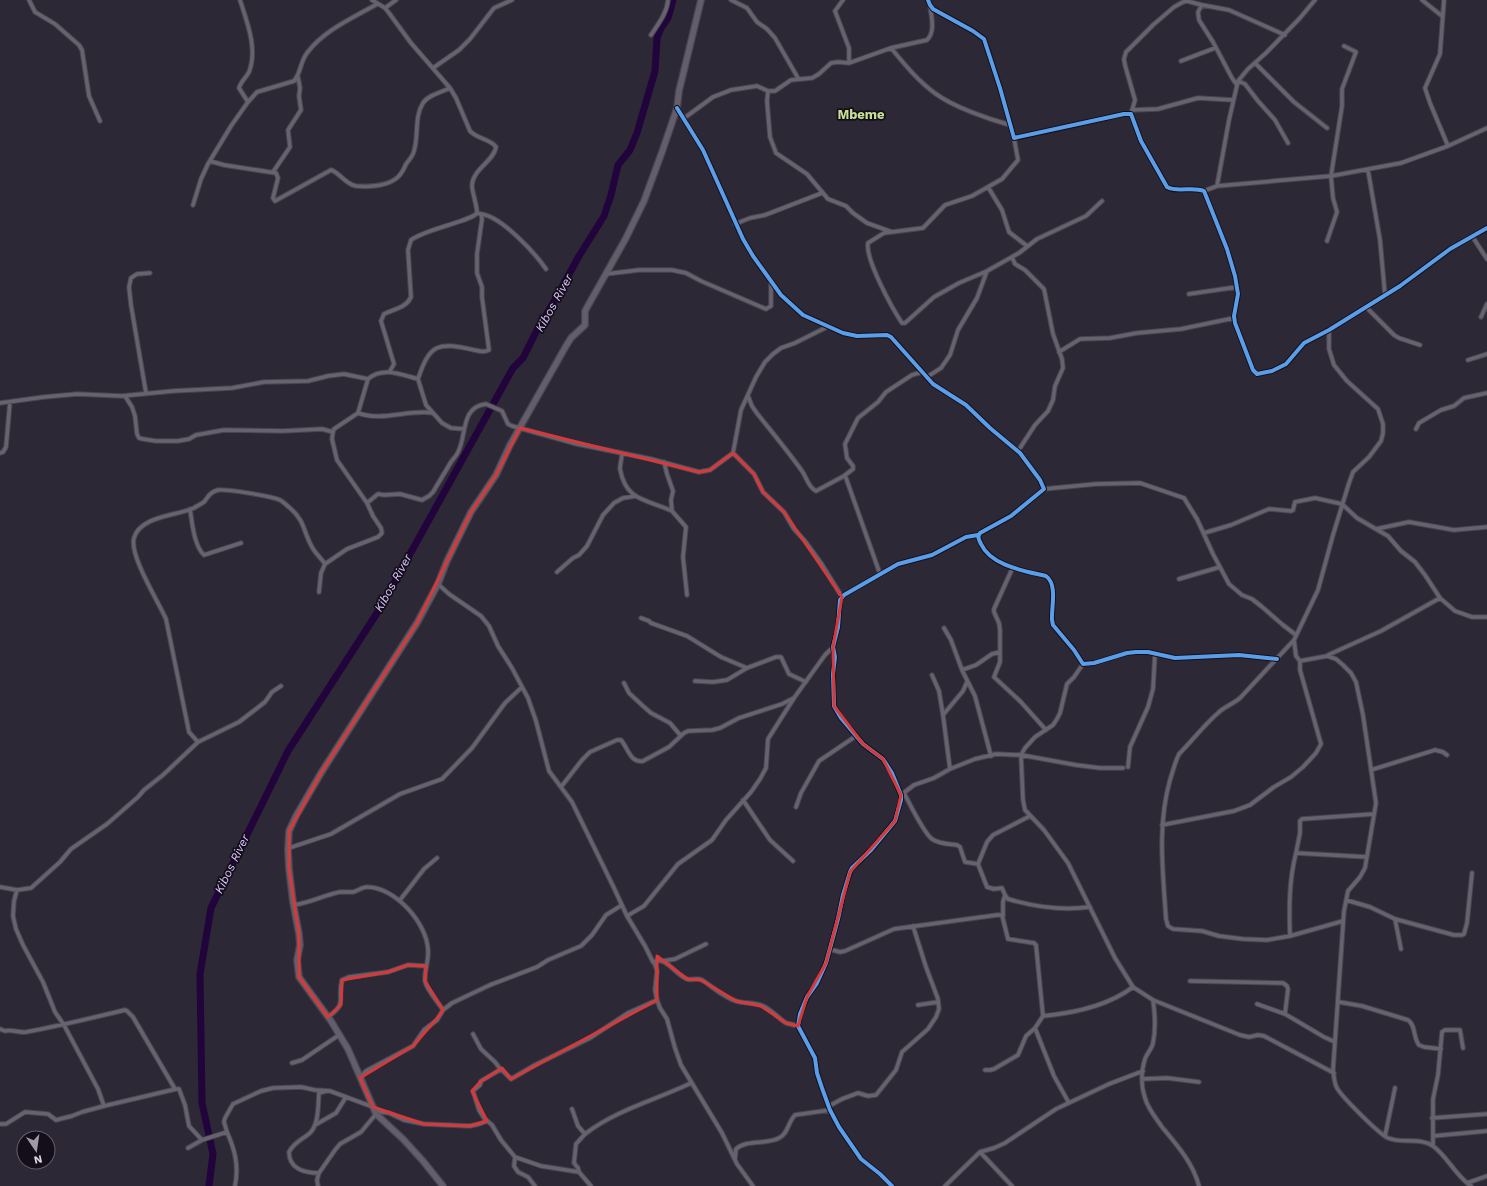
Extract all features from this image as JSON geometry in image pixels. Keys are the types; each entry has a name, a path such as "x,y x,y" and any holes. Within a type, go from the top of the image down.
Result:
{"main road":[{"path":"443,1186 404,1139 376,1114 348,1049 328,1017 299,977 297,960 300,945 289,869 289,831 321,773 417,623 438,584 447,561 471,512 496,475 510,445 566,346 571,338 585,326 585,311 626,238 644,201 677,108 701,0"}],"street":[{"path":"29,0 35,12 55,24 79,45 82,50 89,96 100,121"},
{"path":"240,0 252,42 249,70 240,83 239,88 248,102"},
{"path":"372,0 384,8 411,43 450,88 473,135 493,143 496,147 495,152 473,178 472,190 479,214 482,219 477,254 477,273 482,287 489,350 482,352 458,346 436,348 431,352 425,361 418,379 426,405 433,413 447,426 451,428 464,429"},
{"path":"384,8 396,0"},
{"path":"433,68 459,50 470,39 494,8 512,0"},
{"path":"651,35 661,19 668,0"},
{"path":"730,0 747,8 757,22 767,29 775,38 798,78"},
{"path":"843,0 835,11 848,48 849,63"},
{"path":"683,119 712,97 721,93 757,86 768,91 778,90 791,80 798,78 812,78 835,62 849,63 891,48 923,42 931,36 932,24 928,0"},
{"path":"1307,0 1311,4"},
{"path":"1217,186 1233,100 1238,83 1255,63 1285,35 1315,0"},
{"path":"1422,0 1442,16"},
{"path":"1444,0 1440,54 1425,88 1448,146"},
{"path":"1285,35 1229,10 1187,1 1174,7 1153,25 1126,52 1124,59 1125,66 1135,100 1132,112 1141,141 1167,187 1174,189 1198,189 1204,191 1217,186 1331,176 1401,164 1448,146 1487,128"},
{"path":"273,172 290,147 288,130 301,110 298,77 302,60 314,45 343,23 377,4"},
{"path":"930,5 933,9 982,36 1000,88 1014,138 1018,160 1007,175 988,187 972,196 945,205 923,228 892,232 878,236 868,243 867,245 877,276 903,324 934,297 959,282 987,272 1019,253 1037,239 1086,216 1102,201"},
{"path":"1202,5 1198,12 1198,18 1232,78 1238,83 1245,84 1275,120 1288,143"},
{"path":"1327,241 1337,212 1333,198 1331,176 1342,106 1342,89 1356,52 1344,46"},
{"path":"891,48 904,64 926,86 938,95 954,104 1010,125"},
{"path":"1181,61 1215,48"},
{"path":"1255,63 1294,102 1328,128"},
{"path":"193,205 201,179 210,160 248,102 257,92 294,81 298,77"},
{"path":"210,160 224,165 273,172 278,176 273,198 275,201 331,170 333,170 344,180 356,186 378,185 394,180 399,176 414,151 417,119 424,102 430,97 450,88"},
{"path":"768,91 766,101 769,132 774,151 807,174 822,193 832,202 846,206 867,223 892,232"},
{"path":"1014,138 1132,112 1158,108 1198,98 1233,100"},
{"path":"677,108 703,150 735,224 753,256 781,294 795,309 803,315 843,333 857,336 887,335 891,337 926,377 966,405 990,428 1018,451 1037,476 1044,489"},
{"path":"1368,170 1380,240 1385,295"},
{"path":"988,187 1001,208 1009,232 1027,246"},
{"path":"1204,191 1227,249 1237,287 1238,294 1234,318 1253,370 1257,374 1272,371 1286,364 1304,343 1329,330 1400,286 1450,249 1487,228"},
{"path":"735,224 750,218 776,212 822,193"},
{"path":"390,371 394,364 381,321 384,314 404,306 409,302 408,250 411,240 414,237 437,228 473,218 479,214 489,216 518,237 546,269"},
{"path":"1472,236 1487,259"},
{"path":"1012,257 1015,264 1029,274 1044,289 1052,334 1062,359 1063,368 1055,386 1051,406 1035,425 1018,451"},
{"path":"605,274 639,270 672,270 686,273 700,281 766,309 771,306 771,281"},
{"path":"926,377 941,368 950,355 958,330 977,298 987,272"},
{"path":"146,394 131,305 130,287 131,278 137,274 150,273"},
{"path":"1189,294 1237,287"},
{"path":"1481,317 1487,304"},
{"path":"1366,307 1394,335 1420,344"},
{"path":"1059,352 1080,338 1110,338 1137,332 1180,330 1234,318"},
{"path":"366,503 378,494 400,494 422,500 429,496 458,453 462,444 468,414 482,404 490,405 502,411 508,424 520,428 577,444 664,462 693,471 704,472 710,470 733,454 741,410 756,377 772,354 781,348 795,343 827,327"},
{"path":"1329,330 1329,349 1334,365 1347,381 1378,409 1383,424 1381,441 1353,472 1342,504 1318,590 1294,640 1241,697 1219,712 1179,754 1167,791 1161,842 1166,919 1170,928 1177,930 1202,931 1219,936 1243,939 1272,940 1343,921"},
{"path":"1468,360 1487,354"},
{"path":"319,592 321,573 325,564 346,549 378,537 382,533 366,503 337,460 332,439 333,432 358,413 362,406 368,379 375,375 390,371 418,379"},
{"path":"748,396 756,412 792,457 806,477 810,487 816,490 844,476 853,469 853,466 847,458 845,444 858,418 878,402 886,392 912,375 922,372"},
{"path":"0,403 77,394 125,396 173,391 232,388 264,382 308,381 344,374 368,379"},
{"path":"1416,429 1419,423 1441,410 1454,406 1464,398 1487,393"},
{"path":"125,396 132,407 135,416 137,434 139,438 143,439 156,441 178,441 189,439 196,435 224,430 283,431 322,429 333,432"},
{"path":"0,453 3,452 6,447 10,402"},
{"path":"358,413 364,415 386,416 426,412 433,413"},
{"path":"622,453 620,469 622,472 623,481 630,491 636,496 672,511 686,527 683,557 687,595"},
{"path":"733,454 754,474 763,492 784,512 794,529 821,563 842,597"},
{"path":"664,462 674,492 671,500 672,511"},
{"path":"846,478 880,574"},
{"path":"978,864 964,862 960,847 957,845 937,842 932,839 902,794 892,773 883,759 863,744 841,718 834,706 833,681 835,657 833,647 838,627 840,600 842,597 898,564 932,555 966,537 978,535 984,530 1011,516 1044,489 1096,484 1143,483 1184,498 1197,519 1226,579 1234,589 1261,606 1282,625 1296,635"},
{"path":"198,742 189,732 166,619 158,601 145,579 134,552 133,538 136,531 144,523 190,509 204,502 210,494 219,490 265,495 281,500 299,517 312,548 325,564"},
{"path":"557,572 574,558 579,556 587,546 604,515 614,503 623,498 636,496"},
{"path":"1204,533 1231,525 1270,509 1291,511 1293,510 1295,502 1307,499 1319,498 1342,504 1357,518 1388,536 1401,551 1415,562 1440,598 1455,612 1472,617 1487,617"},
{"path":"190,509 194,534 201,552 204,555 241,543"},
{"path":"1376,529 1408,522 1454,530 1487,527"},
{"path":"978,535 986,552 996,559 1012,567 1046,576 1050,579 1052,585 1053,625 1074,650 1083,664"},
{"path":"1012,567 994,609 994,614 1000,627 1000,662 994,676 1020,701 1046,730"},
{"path":"1179,579 1220,567"},
{"path":"438,584 449,594 481,616 489,626 498,646 528,698 536,721 549,771 572,802 627,916 655,964 657,971 655,990 657,1000 660,1008 667,1018 678,1058 691,1083 722,1132 736,1162 753,1186"},
{"path":"1300,661 1327,656 1401,621 1440,598"},
{"path":"641,618 687,636 721,657 747,668"},
{"path":"944,628 951,640 967,682 975,696 991,756"},
{"path":"1162,825 1244,808 1292,776 1316,753 1321,744 1300,670 1300,661 1296,656 1294,640"},
{"path":"627,916 644,906 678,864 712,840 726,820 760,779 766,768 768,739 794,698 825,655 833,647"},
{"path":"962,670 976,665 992,654 1000,652"},
{"path":"1083,664 1094,663 1127,653 1136,652 1148,652 1175,658 1239,655 1277,659"},
{"path":"1128,767 1130,747 1148,706 1153,689 1155,654"},
{"path":"1327,656 1336,659 1343,665 1351,673 1356,682 1363,715 1375,798 1374,814 1364,872 1350,888 1346,900 1343,921 1335,1042 1335,1084 1346,1100 1385,1136 1397,1140 1426,1143 1433,1146 1467,1183 1472,1186"},
{"path":"695,681 713,682 727,680 747,668 770,659 780,657 789,674 806,682"},
{"path":"1083,664 1067,684 1057,720 1053,725 1035,737 1021,755 1023,800 1025,810 1044,830 1068,863 1115,958 1133,987 1153,1000 1240,1035 1250,1037 1256,1035 1264,1036 1334,1073"},
{"path":"932,674 939,691 950,769"},
{"path":"943,715 963,691 967,682"},
{"path":"624,683 629,693 651,713 670,723 681,736"},
{"path":"0,887 17,890 27,889 36,883 60,862 71,849 106,824 163,775 198,742 239,722 265,702 272,692 281,686"},
{"path":"289,848 331,834 400,794 442,779 472,748 505,703 522,687"},
{"path":"561,787 590,752 617,740 621,740 633,758 639,762 669,747 688,731 712,730 720,728 739,718 782,704 794,698"},
{"path":"796,807 801,793 819,761 856,736"},
{"path":"1371,770 1435,750 1443,752 1447,755"},
{"path":"892,1186 861,1159 839,1127 829,1108 817,1073 815,1058 798,1026 800,1014 807,997 821,975 826,963 843,895 852,868 871,850 895,821 902,794 914,785 934,778 950,769 975,759 991,756 1021,755 1076,765 1100,768 1123,768"},
{"path":"743,800 770,840 793,861"},
{"path":"1290,936 1288,902 1290,883 1300,833 1300,820 1374,814"},
{"path":"1030,816 993,835 987,842 978,864 984,883 990,889 1002,888 1008,898 1045,908 1062,909 1090,906"},
{"path":"1296,852 1367,858"},
{"path":"400,900 424,869 437,858"},
{"path":"1346,900 1370,907 1395,919 1462,935 1464,934 1467,923 1472,873"},
{"path":"293,905 302,904 340,892 352,892 365,887 384,891 400,900 416,918 425,937 428,952 425,981 443,1010"},
{"path":"17,890 14,901 13,916 16,929 43,982 55,1012 64,1025 98,1089 104,1106"},
{"path":"985,1070 994,1069 1018,1055 1026,1036 1035,1028 1043,1016 1035,944 1008,939 1003,917 1003,902 1005,895"},
{"path":"360,1078 366,1071 413,1046 420,1034 437,1020 443,1010 490,985 537,967 548,960 581,946 592,935 606,915 622,905"},
{"path":"829,949 840,952 845,951 894,929 997,915 1002,915 1003,917"},
{"path":"1395,919 1401,949"},
{"path":"736,1162 736,1149 738,1147 780,1138 784,1135 789,1123 795,1115 829,1108 858,1093 872,1096 880,1091 896,1070 902,1052 928,1029 936,1017 939,1009 914,926"},
{"path":"653,962 657,960 663,961 675,959 706,944"},
{"path":"663,961 687,979 697,978 729,998 736,1001 751,1002 761,1006 768,1009 786,1022 798,1026"},
{"path":"328,1017 336,1011 342,1002 340,989 342,980 349,977 388,972 408,965 426,966"},
{"path":"1190,981 1283,983 1288,989 1285,1014"},
{"path":"1043,1016 1094,1006 1117,998 1133,987"},
{"path":"473,1034 481,1048 511,1079 535,1065 590,1038 628,1013 657,1000"},
{"path":"1153,1000 1155,1012 1155,1035 1153,1045 1146,1058 1143,1071 1142,1079 1145,1100 1152,1114 1182,1152 1194,1172 1199,1186"},
{"path":"918,1005 938,1002"},
{"path":"1338,1002 1362,1006 1408,1020 1412,1024 1414,1035 1419,1045 1441,1049"},
{"path":"1257,1004 1285,1014 1335,1042"},
{"path":"0,1029 5,1031 23,1032 64,1025 125,1010 127,1011 133,1017 175,1089 178,1089 183,1098 189,1126 204,1139"},
{"path":"1035,1028 1054,1076 1069,1103"},
{"path":"1433,1146 1433,1099 1438,1075 1441,1034 1445,1030 1460,1030 1463,1048"},
{"path":"292,1063 302,1060 339,1035"},
{"path":"501,1070 481,1081 480,1085 473,1091 479,1110 501,1140 515,1157 540,1166 579,1172"},
{"path":"946,1186 980,1152 1005,1143 1056,1109 1109,1084 1143,1071"},
{"path":"1142,1079 1167,1078 1199,1082"},
{"path":"591,1186 579,1172 574,1163 576,1144 585,1134 595,1126 691,1083"},
{"path":"235,1186 237,1165 224,1122 225,1118 234,1104 261,1091 273,1088 301,1087 315,1090 327,1090 373,1107 381,1112 389,1113 404,1120 424,1124 470,1126 487,1121"},
{"path":"1385,1136 1395,1088"},
{"path":"0,1124 6,1124 25,1112 48,1114 56,1120 104,1106 175,1089"},
{"path":"319,1173 303,1172 292,1164 289,1157 289,1152 292,1146 311,1132 315,1125 320,1094 327,1090"},
{"path":"315,1125 336,1113 346,1097"},
{"path":"572,1109 578,1126 585,1134"},
{"path":"318,1186 317,1180 319,1173 340,1144 361,1132 376,1114"},
{"path":"1432,1118 1487,1114"},
{"path":"1432,1136 1487,1131"},
{"path":"188,1148 204,1139 227,1132"},
{"path":"980,1152 1012,1186"},
{"path":"515,1157 514,1166 518,1172 528,1177 535,1186"},
{"path":"1467,1183 1487,1176"}],"highlighted area":[{"path":"520,428 699,472 710,470 733,453 754,474 763,492 784,512 842,597 833,647 834,706 863,744 883,759 901,795 895,821 850,872 826,963 807,997 798,1026 786,1023 761,1006 736,1001 701,980 687,979 657,956 657,1000 511,1079 502,1068 480,1082 472,1091 487,1121 470,1126 424,1124 373,1107 360,1078 413,1046 443,1010 425,981 426,966 408,965 388,972 342,980 341,1005 328,1017 299,977 299,934 289,869 289,831 321,773 417,623 471,512 496,475"}],"waterway":[{"name":"Kibos River","path":"209,1186 213,1154 202,1103 200,974 211,908 288,751 379,610 513,368 523,358 579,256 604,216 618,165 630,150 637,133 655,71 657,38 661,28 668,18 673,0"}],"cycle path":[{"path":"928,0 933,9 973,31 984,39 1014,138 1124,114 1131,114 1141,141 1167,187 1171,189 1195,189 1204,191 1227,249 1235,276 1238,294 1234,316 1235,323 1253,370 1257,374 1272,371 1286,364 1304,343 1329,330 1400,286 1450,249 1487,228"},
{"path":"677,108 703,150 743,239 753,256 781,295 803,315 843,333 857,336 887,335 891,337 933,384 966,405 990,428 1020,453 1040,480 1044,489 1011,516 980,533 979,538 981,544 992,558 1009,566 1046,576 1050,580 1053,591 1053,625 1074,650 1083,664 1094,663 1127,653 1136,652 1148,652 1175,658 1239,655 1277,659"},
{"path":"892,1186 861,1159 839,1127 830,1110 822,1088 817,1073 815,1058 798,1026 800,1014 807,997 817,983 826,963 850,872 895,821 901,800 901,795 892,773 883,759 863,744 841,718 834,706 833,674 835,657 833,647 838,627 840,600 844,595 898,564 932,555 966,537 978,535"}],"district":[{"name":"Mbeme","path":"861,114"}]}
